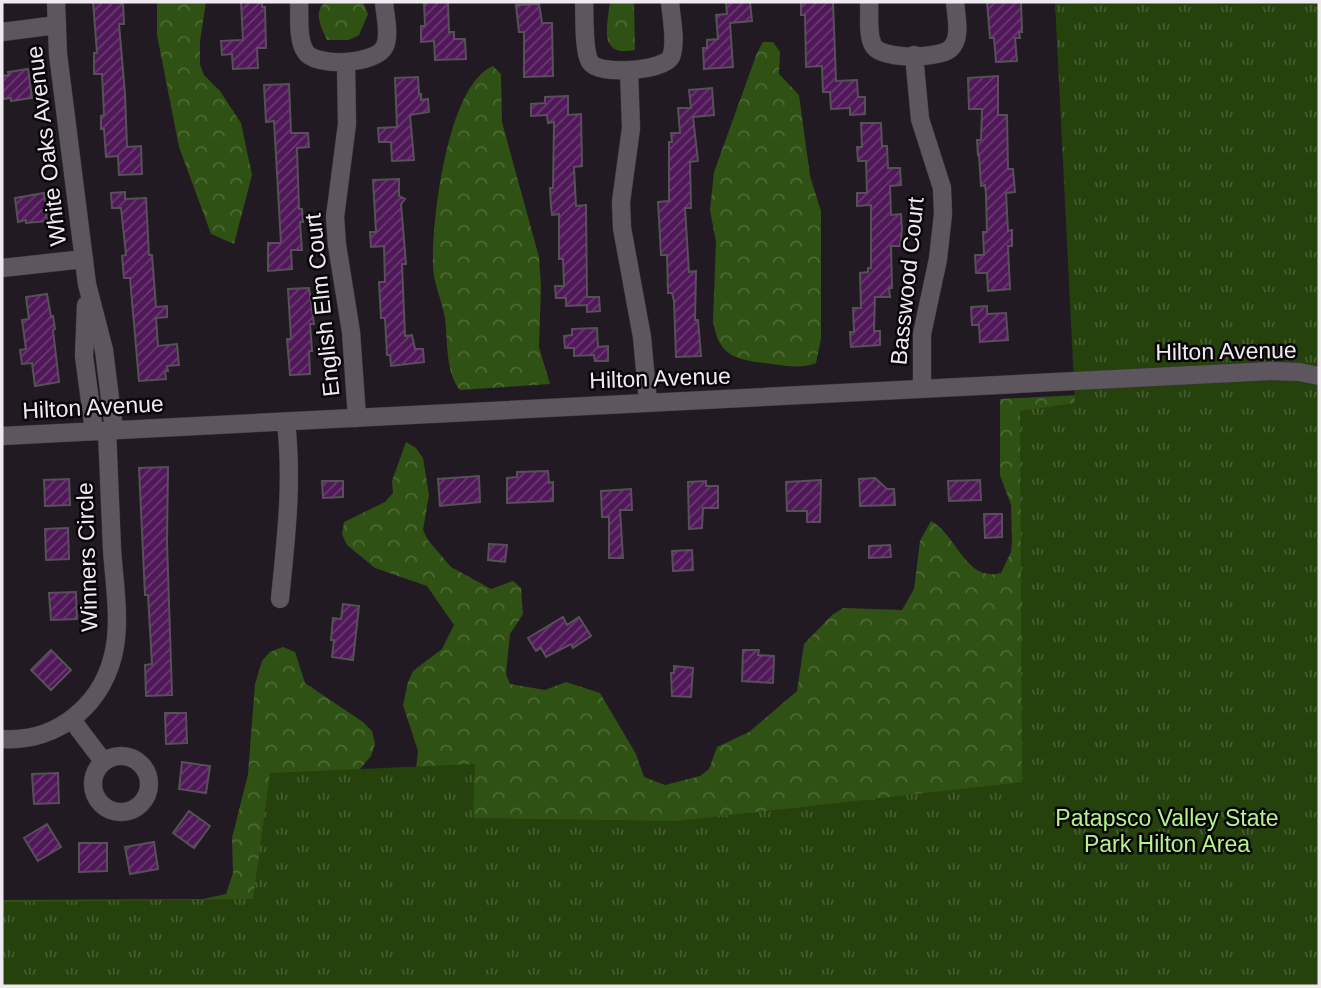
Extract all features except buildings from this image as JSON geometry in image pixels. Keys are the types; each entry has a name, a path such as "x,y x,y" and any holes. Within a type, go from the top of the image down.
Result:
{"street":[{"name":"White Oaks Avenue","path":"57,2 58,54 87,284 84,356 105,431"},
{"path":"299,2 304,51 319,60 346,63 369,58 380,53 385,46 384,2"},
{"path":"584,2 587,55 596,69 607,71 659,66 667,62 672,55 670,2"},
{"path":"869,2 873,46 880,53 889,56 936,55 950,49 956,40 956,2"},
{"path":"2,32 57,25"},
{"name":"Basswood Court","path":"914,55 920,120 942,188 943,214 938,259 922,334 922,389"},
{"name":"English Elm Court","path":"346,63 347,124 335,217 338,257 352,344 358,418"},
{"path":"629,69 631,128 621,202 622,228 642,337 648,402"},
{"path":"2,268 84,259"},
{"name":"Hilton Avenue","path":"2,436 1271,371 1319,376"},
{"path":"280,599 289,507 290,463 286,422"},
{"name":"Winners Circle","path":"2,739 35,736 72,720 90,702 104,681 115,645 105,431"},
{"path":"72,720 103,761"}],"green space":[{"path":"157,2 206,2 200,41 200,65 204,75 220,91 241,123 252,175 234,244 211,234 179,147 157,35"},
{"path":"325,2 363,2 368,14 359,35 349,40 327,40 319,15"},
{"path":"610,2 634,2 635,50 623,51 610,44 607,30"},
{"name":"Patapsco Valley State Park Hilton Area","path":"1055,2 1319,2 1319,986 2,986 2,902 253,899 270,773 475,764 473,818 677,821 1022,782 1020,411 1075,403"},
{"path":"763,42 773,42 780,52 779,74 799,95 810,176 821,211 821,339 816,363 805,366 760,363 732,355 720,343 713,320 716,242 710,210 714,172"},
{"path":"493,66 501,74 502,122 539,257 539,347 550,384 460,390 449,365 445,318 433,272 435,218 445,156 454,125 464,99 477,78"},
{"path":"1284,384 1057,794 2,986 2,900 203,899 226,894 233,873 232,838 248,774 255,684 262,661 270,652 283,647 295,652 305,683 372,731 375,744 371,756 356,774 414,786 418,751 403,705 408,682 413,671 442,649 454,625 427,586 375,568 347,545 342,534 344,522 385,502 393,493 392,481 406,442 416,448 423,458 429,495 423,530 428,540 451,567 491,589 513,581 521,588 523,614 510,634 506,674 510,684 545,690 566,682 600,693 636,754 644,777 665,785 700,776 709,769 717,747 749,732 797,691 804,644 832,615 843,608 902,610 914,589 920,541 931,521 940,527 962,556 979,571 1001,573 1011,552 1012,540 1011,505 1000,475 1000,399"}]}
